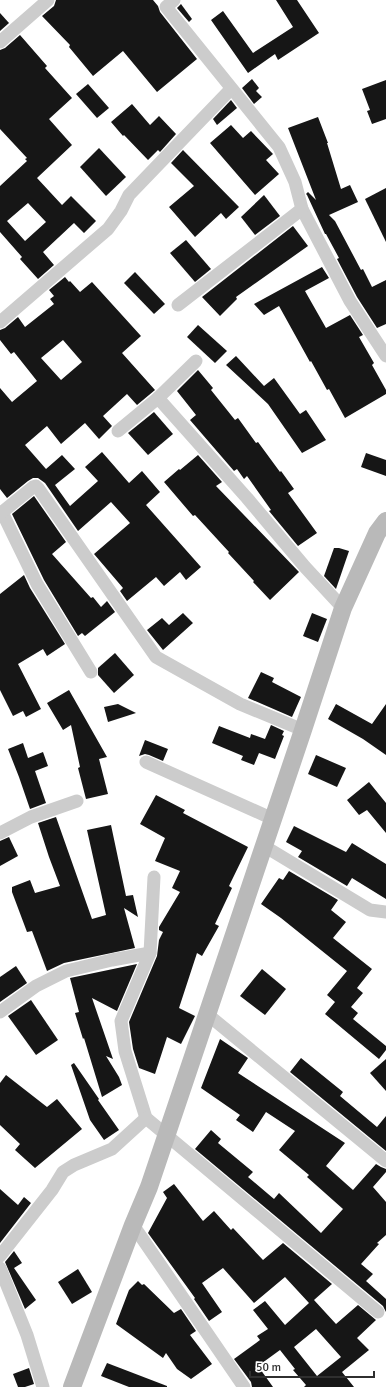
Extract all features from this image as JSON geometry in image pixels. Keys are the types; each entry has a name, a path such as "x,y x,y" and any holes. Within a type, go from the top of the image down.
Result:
{"street":[{"path":"0,42 48,0"},
{"path":"174,0 166,7 279,147 295,182 302,209 350,302 386,356"},
{"path":"0,322 108,230 121,212 129,195 231,89"},
{"path":"178,305 302,209"},
{"path":"118,431 158,398 196,361"},
{"path":"158,398 247,498 305,567 343,608"},
{"path":"90,672 37,584 1,513 36,486 156,657 240,704 303,730"},
{"path":"72,1387 132,1225 149,1187 343,608 377,533 386,521"},
{"path":"146,762 273,820"},
{"path":"0,833 31,817 77,801"},
{"path":"264,846 370,910 386,912"},
{"path":"154,876 150,953 121,1021 125,1051 146,1118 378,1312"},
{"path":"0,1012 36,986 66,971 150,953"},
{"path":"207,1014 386,1161"},
{"path":"0,1256 52,1190 63,1172 74,1165 112,1149 146,1118"},
{"path":"132,1225 244,1387"},
{"path":"0,1268 27,1335 43,1387"}],"building":[{"path":"56,0 153,0 158,6 160,12 197,59 157,92 123,51 93,76 69,47 70,45 42,16 54,6"},
{"path":"276,0 297,0 319,33 278,60 275,54 248,73 211,20 223,11 253,53 293,27"},
{"path":"181,4 192,19 189,22 177,8"},
{"path":"0,13 9,23 0,31"},
{"path":"20,35 47,66 45,68 72,98 49,119 72,145 37,178 62,205 71,196 96,221 84,233 74,223 43,252 54,265 38,279 20,259 22,257 0,232 0,186 27,161 25,159 27,158 0,129 0,50 5,48","holes":["28,203 46,222 25,241 7,221"]},
{"path":"252,79 259,88 256,91 262,97 254,104 242,88"},
{"path":"386,80 386,119 372,124 367,111 370,110 362,89"},
{"path":"88,84 109,108 97,118 76,94"},
{"path":"231,100 237,108 217,125 213,119"},
{"path":"132,104 150,125 159,116 176,134 160,152 158,150 148,160 111,122"},
{"path":"318,117 328,143 341,189 350,185 358,202 329,215 335,221 361,270 363,269 372,287 386,280 386,324 377,328 357,297 306,194 308,192 316,200 288,128"},
{"path":"231,125 243,138 251,131 273,154 266,160 279,174 255,195 210,143"},
{"path":"99,148 126,177 106,196 80,167"},
{"path":"183,150 239,207 226,219 221,213 195,237 169,207 194,186 171,163"},
{"path":"386,188 386,242 365,199"},
{"path":"264,195 280,216 255,235 241,217"},
{"path":"293,226 308,246 236,297 237,299 220,316 202,297"},
{"path":"186,240 211,269 195,282 170,253"},
{"path":"322,267 329,278 305,291 326,328 350,315 363,335 359,337 374,363 372,365 386,390 386,394 345,418 329,389 327,390 311,361 310,362 279,306 264,315 254,304"},
{"path":"135,272 165,304 154,314 124,283"},
{"path":"65,277 80,292 92,282 141,336 122,353 155,390 137,405 127,394 103,416 112,426 99,439 85,423 61,444 47,426 25,445 46,469 62,455 75,469 55,485 70,506 98,481 85,467 102,452 129,483 142,471 160,492 146,505 201,567 186,580 180,572 164,586 156,577 127,601 120,591 123,588 94,554 130,523 111,502 78,531 45,483 38,478 33,478 28,481 7,498 0,489 0,388 12,402 37,381 14,352 11,354 0,340 0,330 5,328 18,317 25,327 54,304 50,299 54,296 49,290","holes":["63,340 82,362 61,380 41,358"]},
{"path":"198,325 227,351 215,363 187,337"},
{"path":"236,356 264,386 274,378 300,414 306,410 326,440 302,453 268,404 226,365"},
{"path":"198,370 213,388 211,390 235,420 238,418 256,443 258,442 294,489 288,493 317,533 298,546 269,511 271,510 247,476 244,479 237,469 234,471 190,420 196,415 177,391"},
{"path":"154,412 173,434 148,455 128,433"},
{"path":"366,453 386,460 386,476 361,467"},
{"path":"198,455 222,482 216,486 299,572 270,600 228,553 229,552 195,515 193,516 164,482"},
{"path":"34,496 66,542 52,554 91,598 93,597 101,607 107,601 115,612 85,636 82,633 78,636 44,580 12,514"},
{"path":"334,548 349,551 336,589 324,576"},
{"path":"24,575 30,588 65,644 47,656 43,649 18,664 41,709 26,717 23,711 13,716 0,690 0,594"},
{"path":"183,613 193,623 163,650 147,630 162,618 169,625"},
{"path":"312,613 327,619 318,642 303,636"},
{"path":"115,653 134,675 114,693 98,675 98,668"},
{"path":"261,672 274,678 272,682 301,697 292,717 248,698"},
{"path":"69,690 107,757 99,759 108,794 86,799 78,768 80,767 71,725 63,730 47,703"},
{"path":"118,704 136,713 108,722 104,707"},
{"path":"336,704 372,724 386,704 386,755 363,739 328,719"},
{"path":"271,725 284,731 282,735 284,736 275,759 259,753 254,765 241,760 243,756 212,743 219,726 250,738 251,734 265,739"},
{"path":"145,740 168,749 163,761 145,754 139,756"},
{"path":"23,743 28,758 43,752 48,766 35,771 46,803 30,809 8,749"},
{"path":"316,755 346,768 337,787 308,774"},
{"path":"369,782 386,803 386,833 367,810 359,815 347,800"},
{"path":"156,795 185,810 183,813 248,847 229,886 232,888 215,924 219,926 202,956 197,953 179,1008 195,1016 181,1044 167,1037 155,1074 139,1068 133,1049 129,1022 157,956 159,940 163,932 159,930 159,927 180,892 172,888 180,871 155,861 165,838 140,824"},
{"path":"56,817 92,919 106,915 87,830 111,825 126,896 133,895 138,917 124,908 135,948 64,963 47,971 32,931 27,932 12,892 12,887 30,880 35,893 60,886 38,823"},
{"path":"294,826 346,852 352,843 386,864 386,899 352,878 347,886 298,857 302,851 286,842"},
{"path":"9,837 18,856 0,866 0,841"},
{"path":"289,871 338,900 331,910 346,922 333,938 372,969 357,988 363,993 351,1007 358,1013 353,1019 386,1046 386,1050 379,1059 325,1014 335,1002 327,995 347,971 281,918 261,904 279,878 283,880"},
{"path":"137,964 117,1011 92,998 113,1059 106,1056 119,1077 122,1085 102,1097 75,1013 79,1012 70,978"},
{"path":"16,966 27,983 0,1002 0,977"},
{"path":"262,969 286,989 265,1015 240,996"},
{"path":"31,1000 58,1040 36,1055 8,1016"},
{"path":"220,1039 248,1058 238,1073 345,1143 326,1166 353,1190 376,1164 386,1169 386,1172 373,1187 386,1202 386,1235 377,1243 379,1244 361,1264 373,1274 366,1281 386,1299 386,1312 383,1306 195,1149 211,1130 221,1139 218,1143 253,1172 248,1177 274,1199 279,1193 321,1233 343,1209 307,1177 309,1175 279,1150 295,1131 266,1112 253,1132 236,1120 240,1115 201,1088"},
{"path":"301,1058 343,1092 340,1096 377,1127 386,1116 386,1151 290,1072"},
{"path":"386,1059 386,1091 370,1073"},
{"path":"74,1063 119,1130 104,1140 90,1120 71,1065"},
{"path":"6,1075 47,1107 57,1099 82,1129 35,1168 15,1150 20,1144 0,1125 0,1083"},
{"path":"174,1184 203,1221 214,1211 231,1230 233,1228 263,1260 283,1243 332,1284 314,1300 336,1324 358,1305 376,1320 357,1338 369,1350 342,1372 354,1387 304,1387 306,1385 293,1370 295,1369 280,1350 258,1366 273,1387 252,1387 251,1382 234,1359 260,1340 257,1336 268,1329 253,1310 265,1301 285,1325 309,1303 285,1277 254,1303 223,1268 202,1283 222,1312 209,1321 194,1299 195,1298 148,1233 167,1198 163,1192","holes":["316,1329 341,1357 317,1376 294,1347"]},
{"path":"0,1189 18,1205 24,1197 31,1203 0,1243"},
{"path":"14,1251 22,1263 14,1268 36,1300 25,1309 5,1262"},
{"path":"78,1269 92,1292 72,1304 58,1282"},
{"path":"138,1281 142,1285 144,1284 174,1313 181,1309 196,1331 190,1335 212,1364 191,1379 177,1369 166,1353 163,1358 116,1324 129,1290"},
{"path":"107,1363 167,1387 129,1387 101,1376"},
{"path":"29,1368 34,1384 25,1387 18,1387 13,1374"}]}
